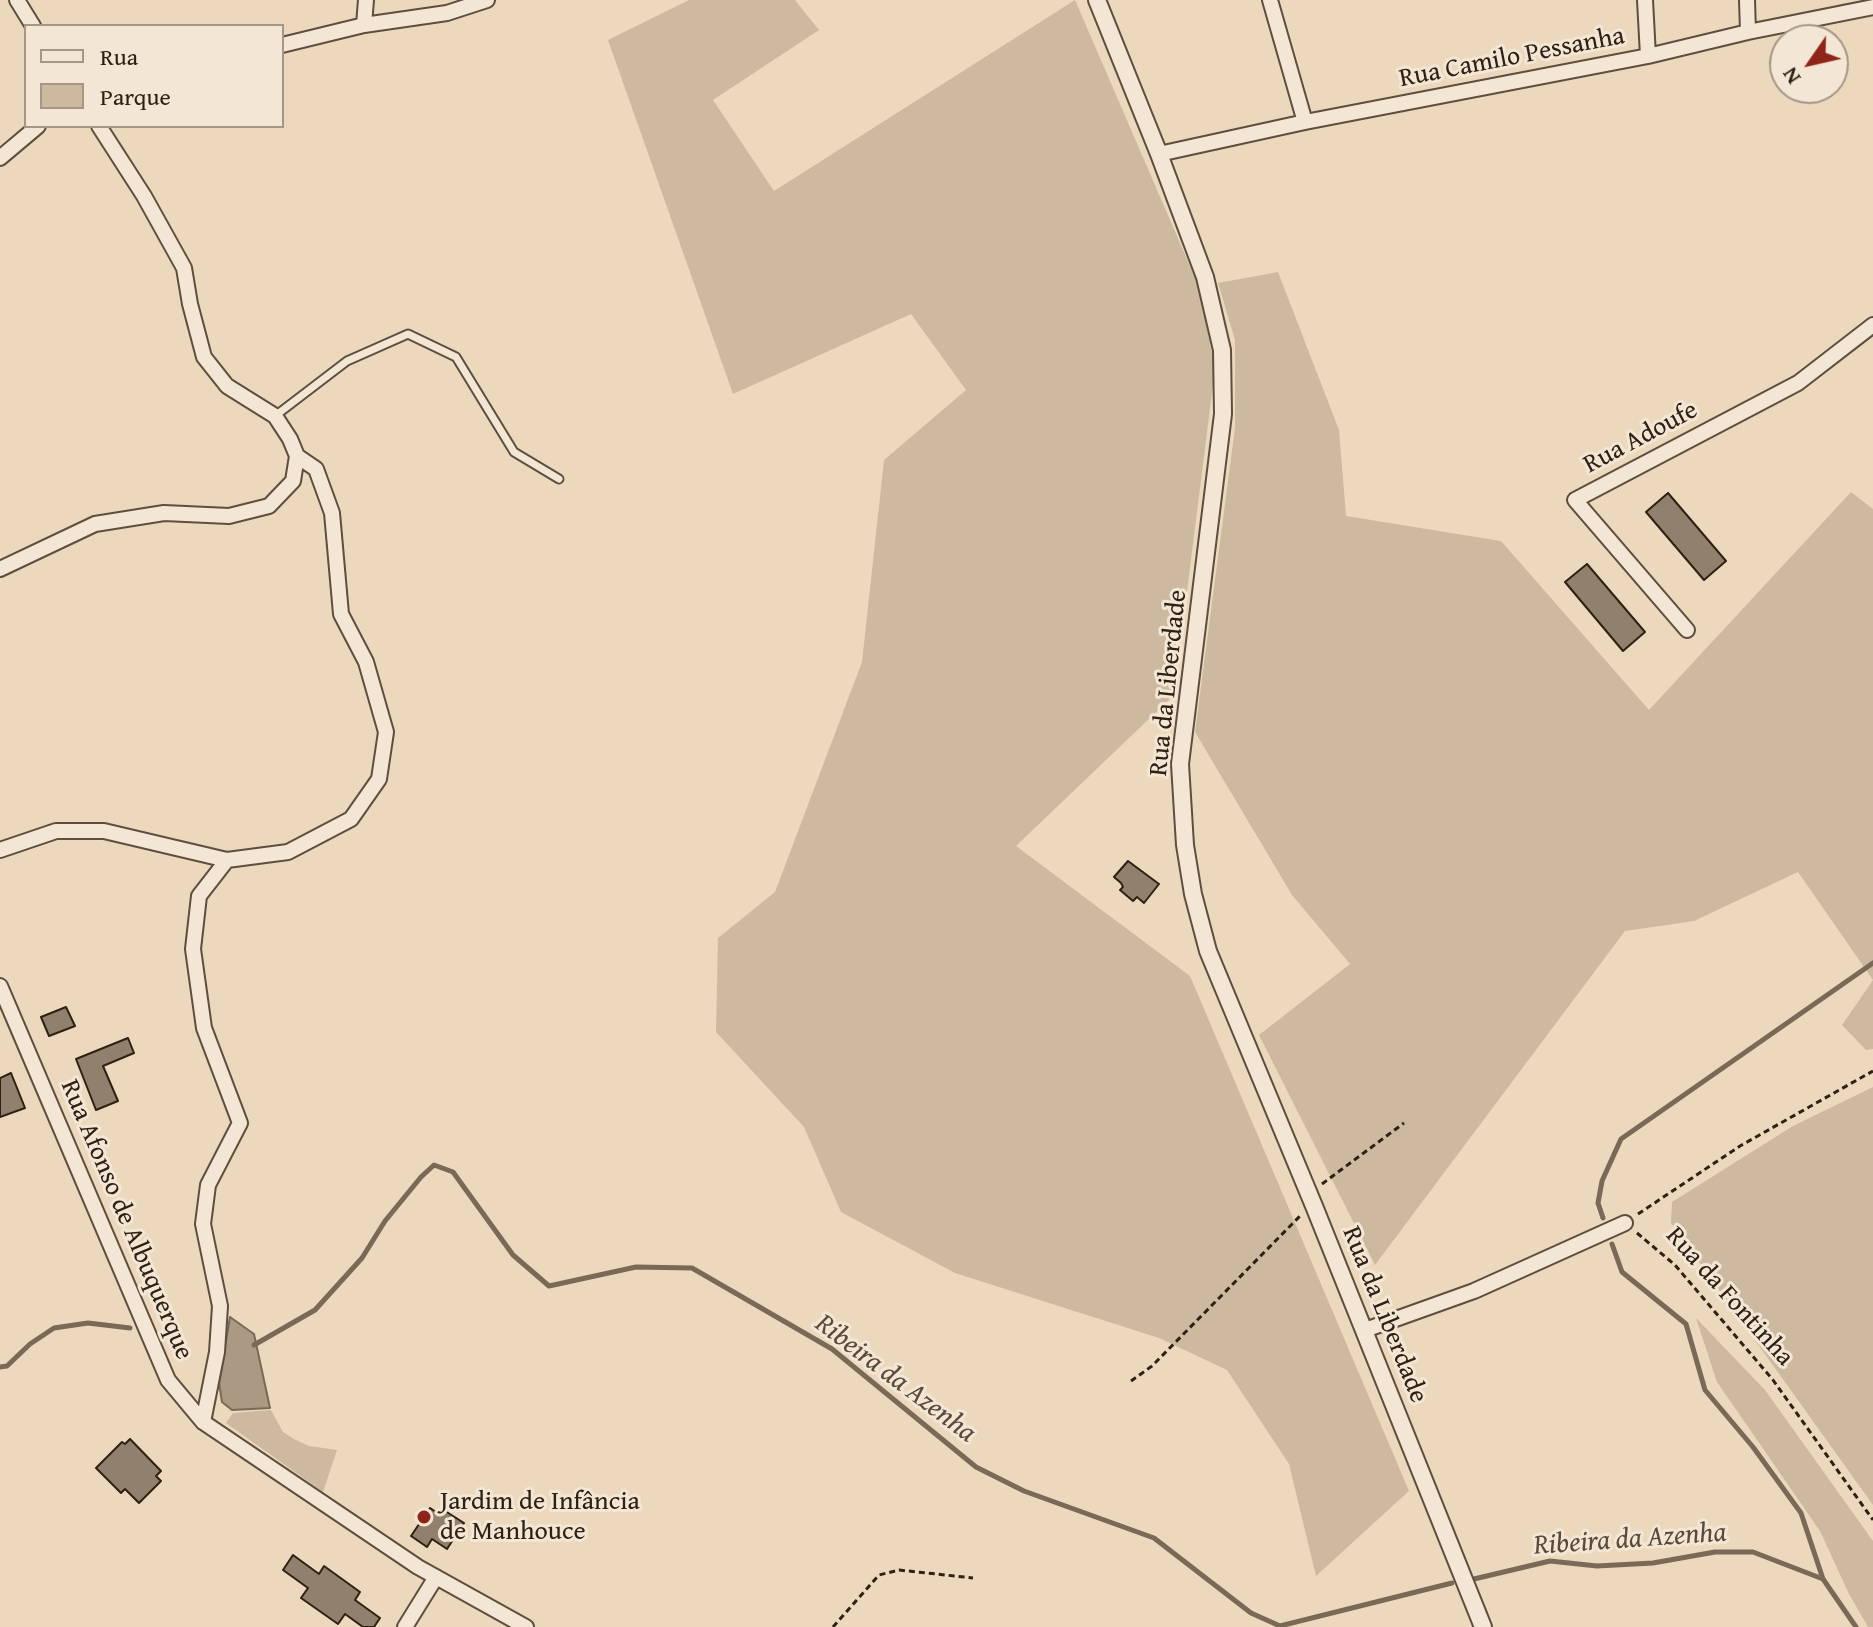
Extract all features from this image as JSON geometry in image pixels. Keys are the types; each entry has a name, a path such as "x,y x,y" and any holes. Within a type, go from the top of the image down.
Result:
{"street":[{"path":"17,0 32,24"},
{"path":"364,25 366,0"},
{"path":"284,45 364,25 447,13 487,0"},
{"name":"Rua da Liberdade","path":"1097,0 1159,154 1212,302 1222,350 1225,383 1223,414 1180,764 1185,845 1193,894 1208,951 1312,1199 1483,1627"},
{"path":"1270,0 1305,122"},
{"path":"1645,0 1648,56"},
{"path":"1747,0 1748,32"},
{"name":"Rua Camilo Pessanha","path":"1159,154 1305,122 1648,56 1873,7"},
{"path":"0,158 36,128"},
{"path":"0,569 95,524 164,513 229,516 269,506 293,481 297,456 275,416 227,386 204,357 184,268 144,196 100,128"},
{"name":"Rua Adoufe","path":"1687,630 1575,500 1798,383 1873,325"},
{"path":"0,850 56,831 104,831 227,860 288,852 351,819 379,779 386,732 366,662 341,614 332,513 316,469 297,456"},
{"path":"203,1422 217,1352 220,1306 203,1224 206,1198 208,1185 240,1123 204,1028 193,949 199,896 227,860"},
{"name":"Rua Afonso de Albuquerque","path":"0,986 168,1380 203,1422 418,1567 526,1627"},
{"name":"Rua da Fontinha","path":"1365,1330 1474,1291 1625,1223"},
{"path":"405,1627 436,1577"}],"lane":[{"path":"275,416 347,361 408,334 456,357 514,452 559,479"}],"path":[{"path":"1625,1223 1740,1146 1873,1071"},
{"path":"1131,1381 1152,1366 1300,1215 1312,1199 1404,1123"},
{"name":"Rua da Fontinha","path":"1625,1223 1675,1265 1773,1380 1873,1520"},
{"path":"833,1627 879,1575 899,1570 973,1578"}],"green space":[{"path":"689,0 795,0 819,30 713,100 774,191 1075,0 1199,287 1215,369 1174,695 1016,846 1190,976 1409,1491 1316,1576 1289,1464 1227,1370 1159,1338 955,1273 841,1212 804,1127 716,1032 718,938 775,892 862,662 884,460 966,390 911,314 733,394 608,40"},
{"path":"1278,272 1339,430 1346,516 1501,541 1649,710 1851,492 1873,509 1873,980 1798,872 1694,921 1625,931 1375,1265 1259,1035 1350,964 1292,895 1195,732 1235,428 1235,340 1218,283"},
{"path":"1873,980 1873,1049 1866,1050 1842,1025"},
{"path":"1873,1087 1873,1505 1671,1223 1672,1202 1793,1126"},
{"path":"1696,1318 1765,1390 1873,1541 1873,1627 1868,1627 1849,1594 1820,1531 1717,1382"},
{"path":"271,1410 283,1432 294,1439 309,1446 337,1450 323,1492 226,1423 233,1413"}],"shaded area":[{"path":"230,1317 254,1334 270,1408 232,1410 222,1402 219,1383"}],"building":[{"path":"1668,493 1726,561 1704,580 1646,512"},
{"path":"1587,564 1645,632 1623,651 1565,582"},
{"path":"1128,861 1159,884 1144,903 1137,897 1133,901 1120,890 1123,887 1114,877"},
{"path":"66,1007 75,1026 49,1036 41,1017"},
{"path":"128,1038 134,1053 103,1066 118,1101 96,1110 76,1059"},
{"path":"11,1073 25,1108 0,1117 0,1078"},
{"path":"130,1439 161,1471 156,1476 161,1481 139,1503 125,1489 121,1493 96,1468 122,1442 125,1444"},
{"path":"430,1508 439,1514 442,1509 464,1523 447,1549 432,1539 427,1547 411,1536"},
{"path":"293,1555 319,1574 324,1566 360,1592 355,1600 380,1618 374,1627 363,1627 345,1614 338,1624 301,1598 308,1588 283,1570"}],"waterway":[{"path":"1603,1218 1598,1203 1602,1181 1621,1139 1873,963"},
{"name":"Ribeira da Azenha","path":"254,1345 315,1310 362,1258 385,1221 434,1165 453,1172 513,1255 549,1286 636,1267 692,1268 832,1349 976,1467 1024,1491 1154,1538 1251,1613 1280,1626 1452,1583"},
{"path":"1612,1244 1622,1272 1686,1324 1705,1390 1753,1447 1801,1513 1823,1579"},
{"name":"Ribeira da Azenha","path":"0,1367 7,1366 30,1344 54,1328 88,1323 130,1328"},
{"name":"Ribeira da Azenha","path":"1474,1579 1550,1561 1597,1566 1653,1563 1715,1552 1753,1552 1823,1579 1856,1627"}],"place":[{"name":"Jardim de Infância de Manhouce","path":"424,1517"}]}
